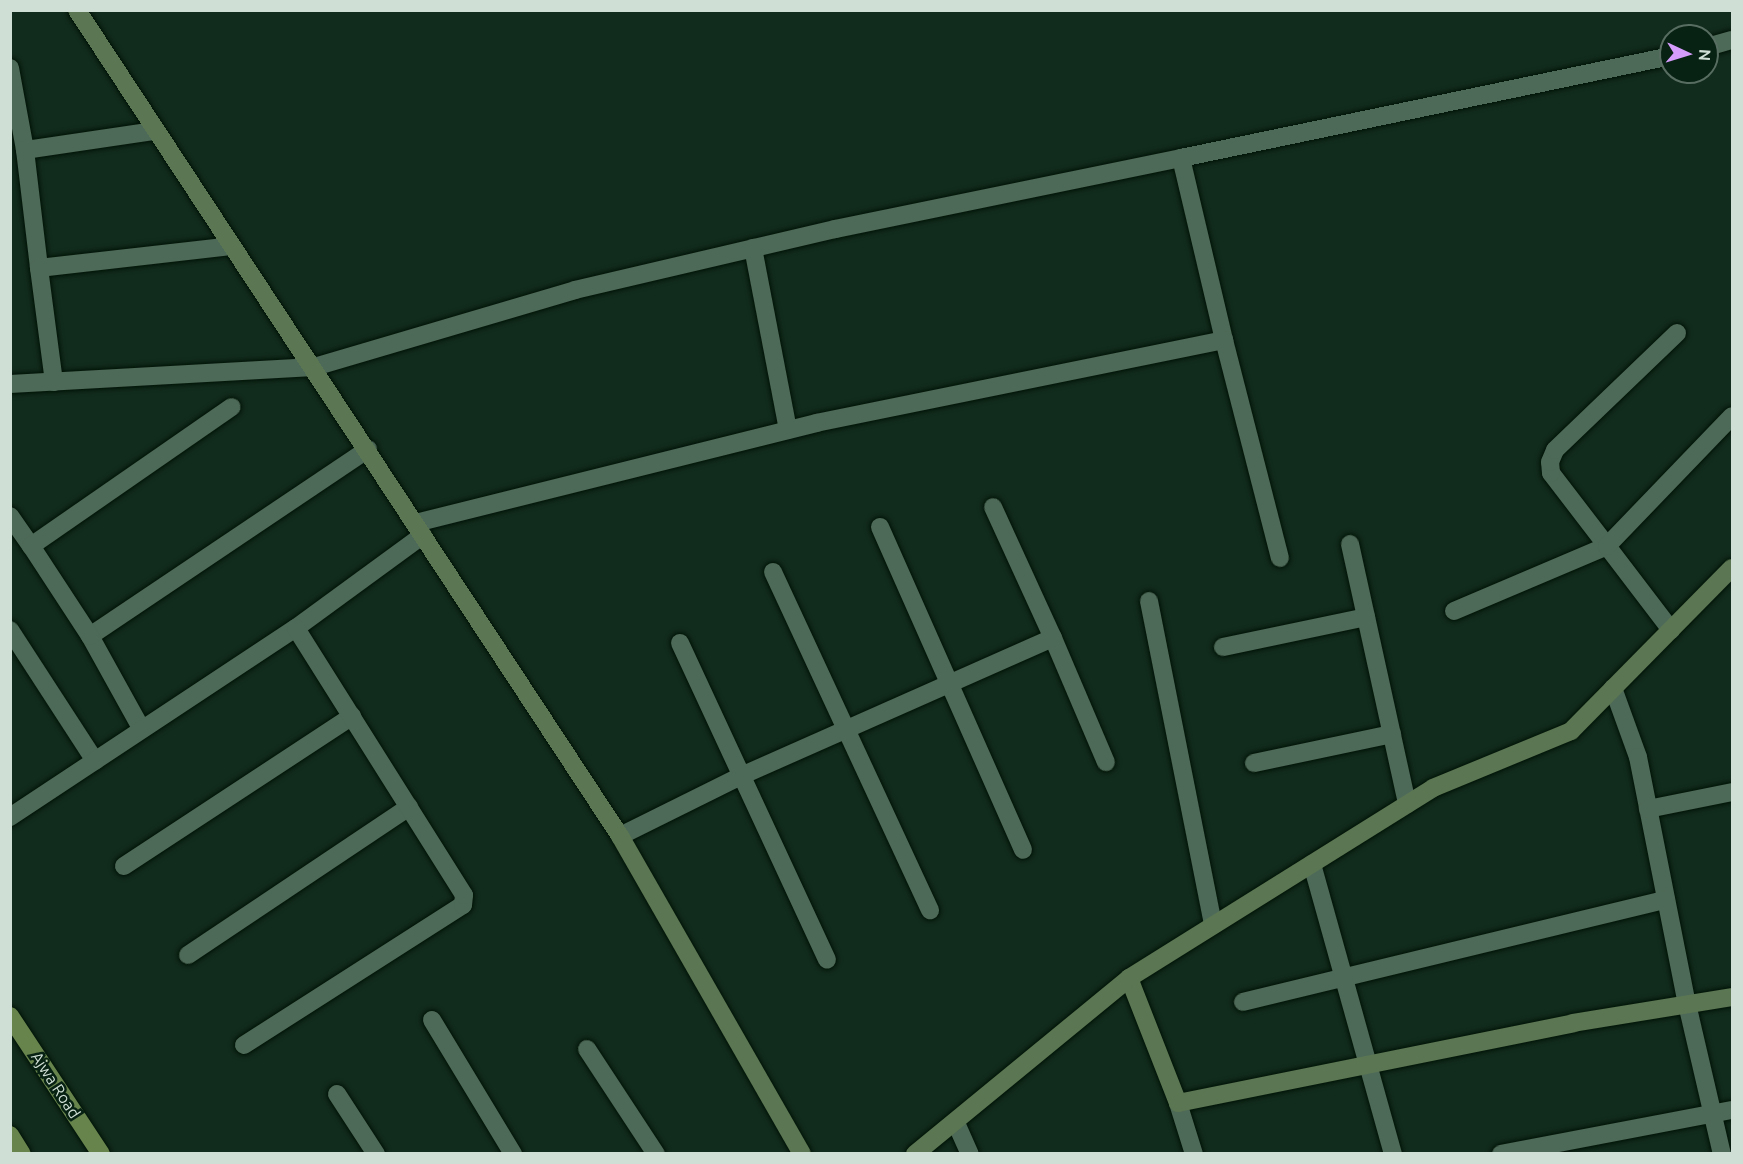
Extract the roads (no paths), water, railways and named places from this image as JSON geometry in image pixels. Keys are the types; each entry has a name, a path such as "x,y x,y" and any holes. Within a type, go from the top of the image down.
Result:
{"main road":[{"name":"Ajwa Road","path":"10,1016 101,1154"},
{"path":"10,1135 22,1154"}],"street":[{"path":"77,10 153,131 314,366 620,836 802,1154"},
{"path":"10,384 314,366 574,290 753,249 1659,58"},
{"path":"10,68 26,150 54,382"},
{"path":"26,150 153,131"},
{"path":"1181,158 1224,340 1280,558"},
{"path":"39,268 231,246"},
{"path":"753,249 788,430"},
{"path":"1671,630 1551,474 1550,462 1556,450 1677,333"},
{"path":"10,817 141,728 296,628 419,529 788,430 1224,340"},
{"path":"31,546 232,407"},
{"path":"1454,611 1607,546 1732,416"},
{"path":"90,636 368,448"},
{"path":"993,507 1106,762"},
{"path":"10,516 90,636 141,728"},
{"path":"880,527 1023,850"},
{"path":"1350,544 1407,804"},
{"path":"915,1154 956,1123 1129,978 1432,788 1570,730 1732,568"},
{"path":"773,572 930,910"},
{"path":"1149,601 1213,925"},
{"path":"1223,647 1366,617"},
{"path":"244,1045 463,905 464,895 296,628"},
{"path":"10,630 95,761"},
{"path":"620,836 741,776 950,686 1053,638"},
{"path":"680,643 827,960"},
{"path":"1613,688 1638,757 1687,1004 1722,1154"},
{"path":"123,866 352,716"},
{"path":"1254,764 1392,734"},
{"path":"1648,809 1732,792"},
{"path":"188,955 409,807"},
{"path":"1312,864 1370,1064 1393,1154"},
{"path":"1244,1002 1666,900"},
{"path":"1129,978 1178,1103 1194,1154"},
{"path":"1178,1103 1370,1064 1732,997"},
{"path":"432,1020 513,1154"},
{"path":"587,1049 656,1154"},
{"path":"337,1094 376,1154"},
{"path":"1501,1154 1732,1110"},
{"path":"956,1123 970,1154"}]}
